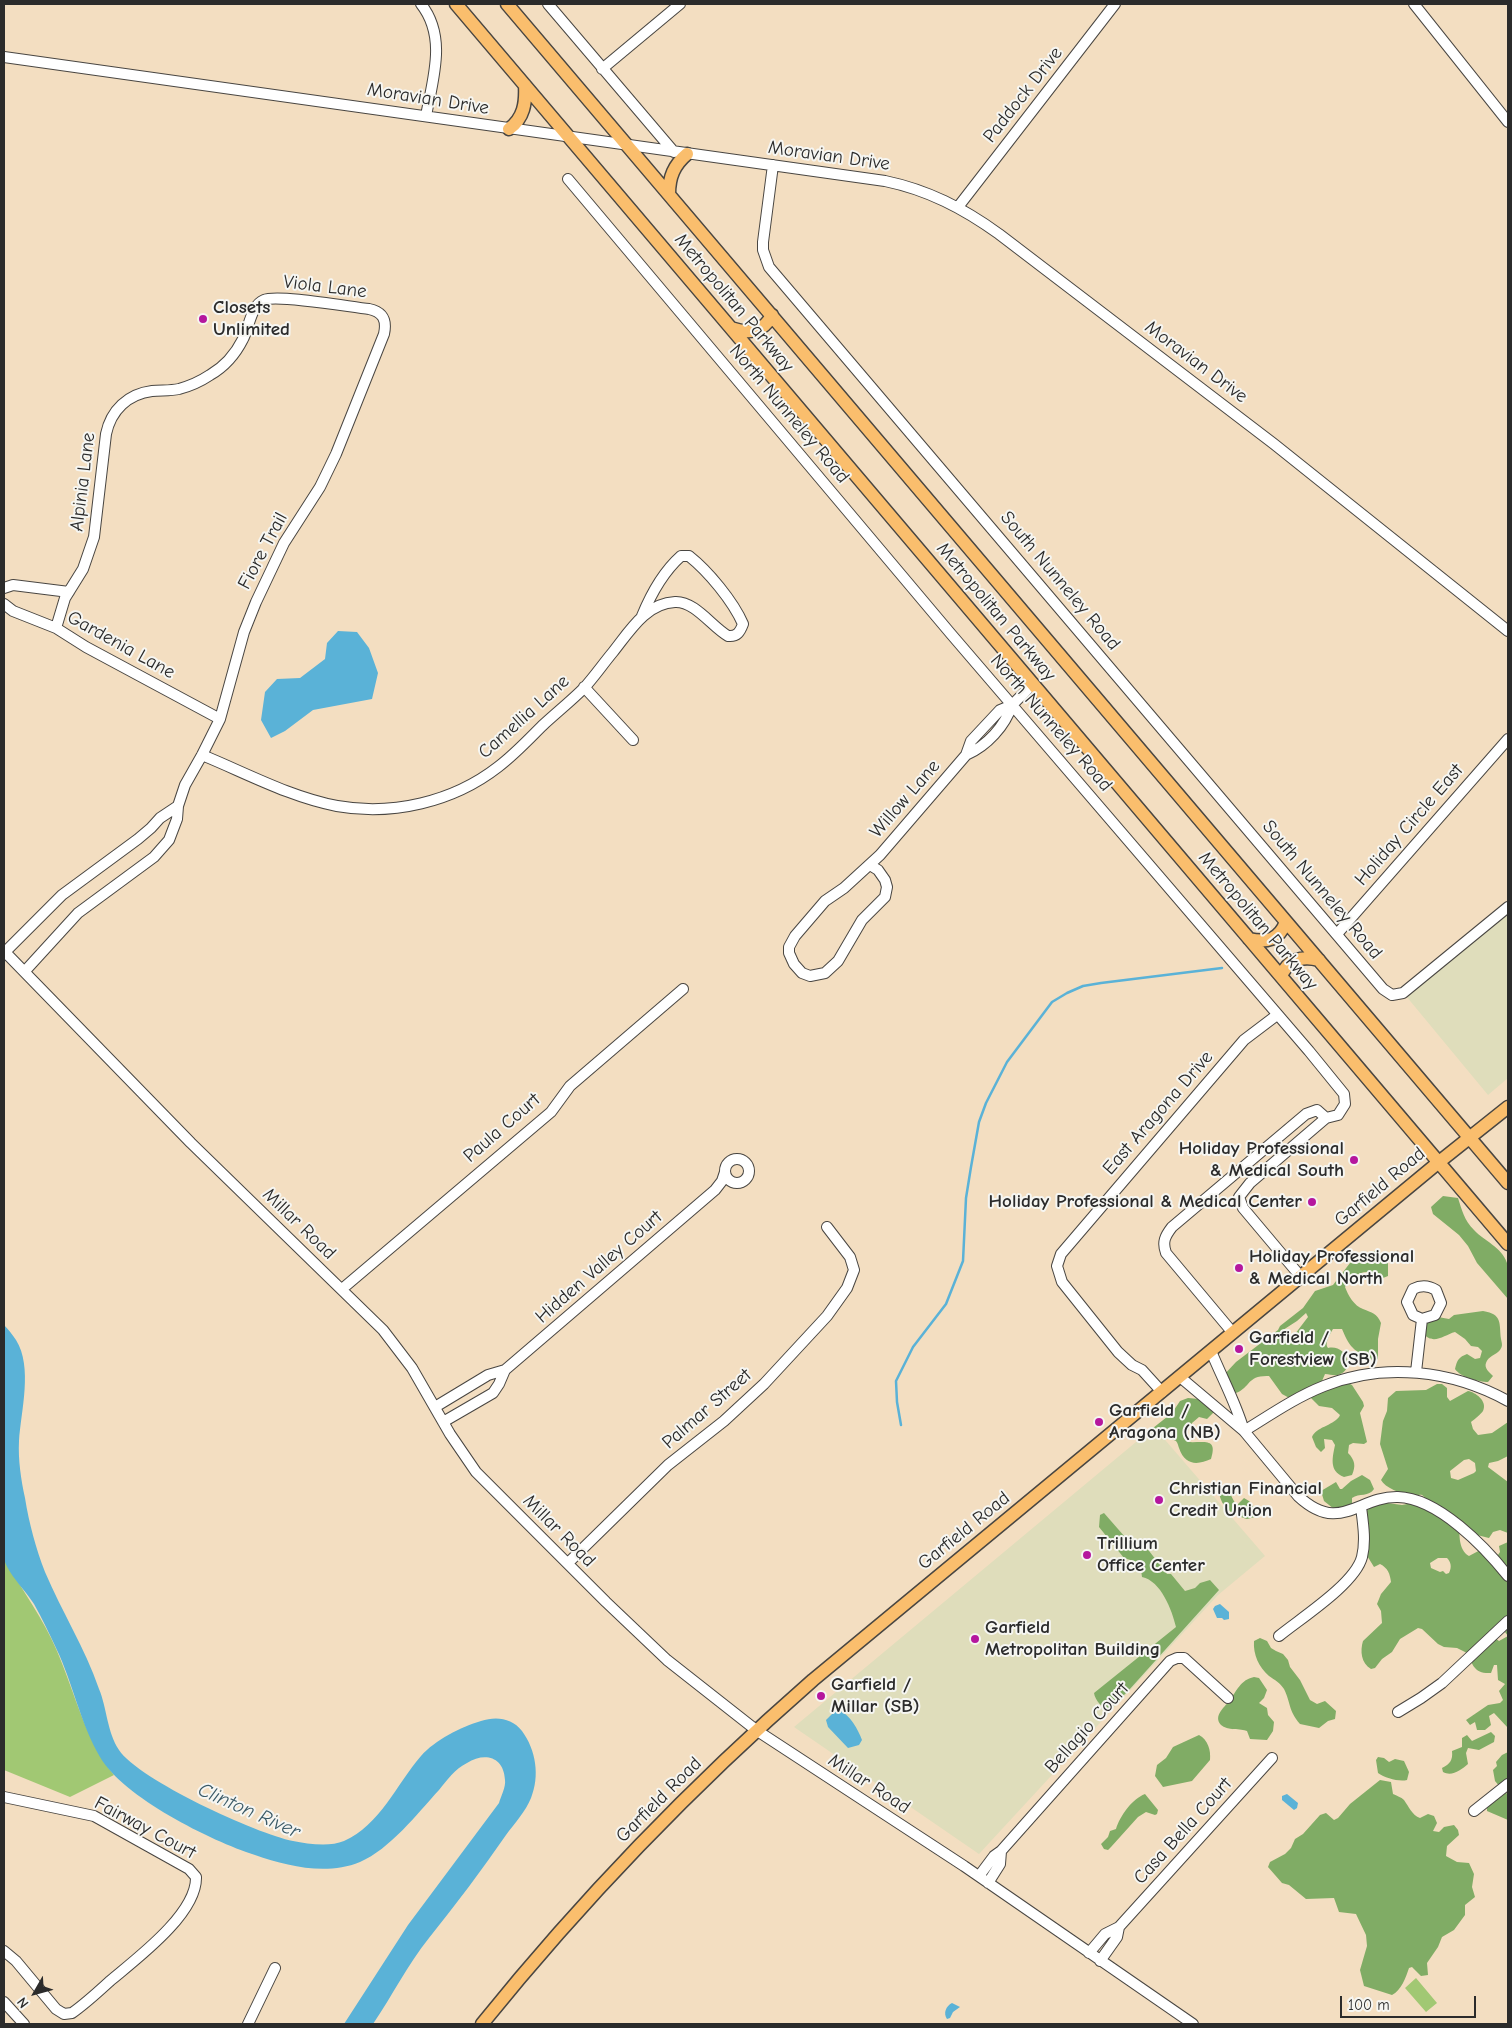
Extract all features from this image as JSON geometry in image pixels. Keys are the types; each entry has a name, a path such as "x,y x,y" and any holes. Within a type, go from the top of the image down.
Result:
{"main road":[{"name":"Metropolitan Parkway","path":"456,4 1508,1244"},
{"name":"Metropolitan Parkway","path":"507,4 1508,1183"},
{"path":"509,129 522,114 525,104 525,86"},
{"path":"669,194 672,172 677,163 687,154"},
{"path":"731,328 742,332 755,331 765,325 772,315"},
{"path":"1249,939 1259,941 1273,939 1281,932 1286,922"},
{"path":"1280,976 1293,960 1305,958 1319,960"},
{"name":"Garfield Road","path":"482,2024 562,1929 625,1860 756,1730 820,1674 1508,1107"},
{"path":"1488,1220 1508,1230"}],"street":[{"path":"421,4 432,20 436,40 433,78 426,116"},
{"path":"548,4 674,152"},
{"path":"602,69 680,4"},
{"name":"Paddock Drive","path":"958,207 1116,4"},
{"path":"1414,4 1508,122"},
{"name":"Moravian Drive","path":"4,57 900,184 930,193 958,207 986,225 1266,438 1508,631"},
{"name":"South Nunneley Road","path":"773,166 762,242 762,250 769,267 1383,989 1392,995 1403,993 1508,907"},
{"name":"North Nunneley Road","path":"568,178 1012,705 1344,1094 1345,1104 1338,1115 1326,1118 1250,1183 1239,1197 1243,1208 1302,1277"},
{"name":"Viola Lane","path":"261,301 271,298 300,300 376,310 383,316"},
{"name":"Alpinia Lane","path":"56,628 65,598 83,569 94,537 106,434 114,414 120,406 133,396 152,391 178,389 212,374 236,351 243,340 257,305 261,301"},
{"name":"Fiore Trail","path":"25,972 78,913 154,858 169,840 177,819 178,806 185,786 220,719 238,651 256,602 280,550 320,487 336,454 384,334 385,324 383,316"},
{"name":"Camellia Lane","path":"202,755 304,797 354,808 393,809 443,796 496,768 584,687 642,616 658,605 678,602 698,611 728,636 733,636 740,632 743,624 738,614 700,564 689,556 681,556 674,562 650,597 642,616"},
{"name":"Gardenia Lane","path":"4,588 13,585 69,592"},
{"name":"Gardenia Lane","path":"4,604 13,611 56,628 220,719"},
{"name":"Willow Lane","path":"870,865 878,870 885,880 887,887 885,897 862,920 838,961 825,973 810,976 802,973 794,964 789,953 789,947 795,936 825,902 870,865 966,755 971,741 1000,710 1012,705 1034,684"},
{"path":"584,687 633,740"},
{"name":"Holiday Circle East","path":"1337,934 1508,739"},
{"path":"4,951 62,895 138,839 160,818 178,806"},
{"name":"Millar Road","path":"4,951 191,1143 342,1289 398,1348 476,1472 667,1660 756,1730 979,1876 1193,2024"},
{"name":"Paula Court","path":"342,1289 551,1112 570,1086 683,989"},
{"name":"East Aragona Drive","path":"1162,1392 1142,1370 1132,1365 1118,1352 1062,1282 1057,1266 1060,1254 1244,1040 1277,1015"},
{"path":"1234,1332 1166,1253 1164,1241 1172,1227 1306,1114 1317,1110 1326,1118"},
{"name":"Hidden Valley Court","path":"435,1407 488,1375 505,1370 715,1190 722,1181 727,1164 733,1159 741,1160 747,1164 749,1171 746,1179 715,1190"},
{"path":"725,1172 728,1179 735,1183"},
{"name":"Palmar Street","path":"568,1563 662,1471 724,1421 764,1384 827,1316 850,1282 854,1270 850,1257 827,1227"},
{"path":"1416,1372 1422,1319"},
{"path":"1211,1351 1222,1379 1238,1410 1244,1431"},
{"name":"Hidden Valley Court","path":"443,1422 493,1392 505,1370"},
{"path":"1244,1431 1304,1395 1324,1386 1379,1372 1416,1372 1452,1378 1479,1387 1508,1401"},
{"path":"1180,1376 1244,1431 1308,1506 1330,1513 1339,1513 1383,1499 1399,1497 1427,1505 1445,1516 1480,1543 1508,1576"},
{"path":"463,1391 471,1406"},
{"path":"1279,1636 1345,1584 1358,1567 1362,1556 1364,1533 1361,1507"},
{"path":"1398,1712 1442,1683 1508,1621"},
{"name":"Bellagio Court","path":"979,1876 994,1856 1001,1851 1170,1661 1184,1658 1228,1698"},
{"name":"Casa Bella Court","path":"1089,1953 1105,1934 1119,1927 1272,1758"},
{"path":"1474,1811 1508,1784"},
{"name":"Fairway Court","path":"4,1796 94,1816 189,1869 196,1877 196,1885 191,1899 163,1936 72,2013 64,2014 56,2009 16,1961 4,1950"},
{"name":"Bellagio Court","path":"988,1883 998,1867 1001,1851"},
{"name":"Casa Bella Court","path":"1100,1961 1117,1937 1119,1927"},
{"path":"248,2024 275,1968"},
{"path":"4,2002 24,2024"}],"shaded area":[{"path":"1508,914 1508,1078 1488,1095 1406,996"},
{"path":"1154,1427 1265,1556 1218,1595 979,1854 794,1727"}],"green space":[{"path":"1443,1196 1458,1198 1464,1215 1471,1226 1505,1257 1509,1271 1508,1299 1477,1263 1468,1246 1459,1235 1433,1214 1431,1207"},
{"path":"1376,1250 1388,1261 1388,1276 1378,1280 1373,1278 1369,1272 1358,1274 1345,1287 1354,1303 1360,1308 1376,1315 1381,1323 1378,1339 1378,1359 1374,1361 1358,1352 1348,1342 1342,1329 1333,1329 1327,1346 1344,1353 1348,1363 1347,1368 1338,1375 1325,1374 1322,1381 1346,1382 1352,1385 1364,1406 1360,1413 1367,1442 1349,1445 1348,1453 1354,1463 1354,1469 1352,1475 1344,1477 1334,1467 1335,1445 1332,1440 1324,1439 1325,1448 1321,1452 1316,1447 1312,1437 1317,1431 1339,1417 1340,1415 1332,1408 1319,1406 1309,1396 1293,1400 1282,1394 1269,1376 1253,1379 1241,1391 1236,1393 1230,1390 1222,1377 1236,1362 1303,1308 1315,1291 1333,1285 1350,1263 1365,1258","holes":["1306,1313 1308,1317 1295,1334 1283,1334 1283,1330"]},
{"path":"1483,1311 1489,1312 1499,1320 1502,1344 1500,1350 1488,1359 1486,1363 1486,1368 1493,1376 1488,1382 1470,1378 1457,1372 1455,1369 1459,1359 1464,1355 1467,1354 1475,1359 1480,1358 1482,1351 1478,1347 1471,1346 1455,1332 1435,1339 1427,1337 1423,1333 1425,1324 1438,1317 1449,1319 1454,1315"},
{"path":"1437,1384 1442,1384 1447,1388 1447,1397 1450,1401 1468,1391 1477,1395 1484,1404 1483,1411 1471,1422 1473,1429 1478,1435 1492,1433 1508,1422 1508,1456 1489,1463 1488,1467 1508,1482 1508,1533 1500,1530 1493,1532 1489,1538 1477,1535 1460,1521 1459,1530 1461,1545 1469,1556 1484,1548 1498,1555 1500,1552 1499,1546 1508,1542 1508,1617 1495,1638 1499,1641 1508,1636 1508,1728 1494,1713 1489,1716 1491,1725 1485,1730 1477,1730 1475,1722 1470,1725 1466,1720 1488,1705 1500,1703 1503,1700 1499,1691 1505,1684 1498,1680 1497,1665 1494,1665 1491,1673 1481,1672 1475,1668 1467,1653 1457,1648 1444,1647 1438,1644 1422,1629 1418,1628 1400,1639 1392,1652 1382,1659 1375,1668 1371,1669 1365,1664 1362,1656 1363,1641 1382,1623 1381,1611 1377,1604 1381,1594 1391,1582 1387,1569 1380,1564 1374,1567 1366,1554 1359,1549 1366,1511 1380,1502 1402,1505 1428,1500 1422,1495 1410,1496 1398,1492 1381,1480 1388,1469 1380,1444 1388,1398 1396,1391 1426,1390","holes":["1469,1459 1475,1463 1476,1471 1458,1480 1451,1478 1450,1471 1464,1460","1438,1558 1447,1558 1451,1567 1449,1573 1446,1574 1443,1571 1440,1572 1431,1568 1430,1563"]},
{"path":"1188,1398 1199,1399 1214,1412 1207,1419 1199,1417 1192,1423 1184,1438 1188,1442 1204,1442 1211,1444 1213,1447 1211,1459 1197,1463 1188,1461 1185,1458 1176,1441 1163,1435 1155,1436 1153,1428 1172,1413 1180,1401"},
{"path":"1362,1475 1370,1480 1374,1489 1367,1494 1352,1498 1352,1505 1334,1509 1324,1501 1321,1491 1336,1482 1340,1489 1342,1489"},
{"path":"1224,1486 1237,1505 1244,1498 1249,1501 1256,1510 1255,1517 1247,1519 1225,1507 1219,1492"},
{"path":"1104,1513 1131,1542 1146,1547 1167,1574 1171,1574 1185,1591 1210,1580 1219,1590 1109,1710 1099,1703 1094,1693 1176,1627 1165,1597 1155,1584 1142,1577 1140,1563 1124,1558 1099,1527 1100,1515"},
{"path":"4,1559 51,1639 88,1731 95,1746 114,1775 70,1797 4,1770"},
{"path":"1260,1638 1267,1641 1271,1648 1283,1654 1288,1660 1290,1667 1300,1680 1310,1700 1317,1704 1325,1701 1336,1711 1335,1719 1328,1721 1319,1728 1300,1724 1296,1719 1284,1689 1265,1672 1257,1660 1254,1641"},
{"path":"1249,1678 1259,1678 1267,1690 1264,1698 1259,1703 1267,1708 1268,1715 1274,1722 1273,1731 1267,1740 1250,1739 1247,1731 1224,1727 1218,1718 1220,1712 1239,1686"},
{"path":"1491,1732 1495,1736 1494,1742 1479,1750 1468,1748 1466,1753 1468,1764 1450,1774 1443,1772 1442,1768 1449,1763 1452,1751 1462,1747 1462,1738 1467,1735 1472,1741"},
{"path":"1199,1735 1208,1746 1210,1760 1192,1781 1163,1787 1155,1776 1157,1765 1166,1758 1173,1747"},
{"path":"1508,1752 1508,1787 1506,1792 1508,1796 1508,1820 1487,1811 1487,1796 1500,1787 1495,1781 1493,1770 1497,1766 1496,1762 1502,1755"},
{"path":"1378,1757 1384,1758 1389,1762 1395,1759 1404,1761 1409,1772 1407,1780 1392,1779 1378,1773 1376,1760"},
{"path":"1380,1780 1391,1782 1393,1794 1404,1800 1417,1817 1420,1818 1428,1814 1434,1816 1437,1823 1433,1831 1439,1832 1444,1827 1454,1825 1459,1835 1447,1846 1446,1856 1457,1862 1469,1863 1474,1874 1472,1887 1475,1897 1465,1905 1465,1915 1454,1930 1442,1937 1438,1947 1427,1963 1428,1975 1421,1976 1412,1967 1409,1968 1401,1987 1392,1995 1364,1986 1360,1970 1367,1946 1366,1935 1356,1914 1339,1912 1334,1898 1306,1899 1289,1885 1282,1883 1268,1867 1270,1862 1285,1854 1291,1848 1295,1839 1303,1834 1320,1815 1326,1813 1334,1820 1338,1818 1350,1804"},
{"path":"1145,1794 1158,1810 1157,1814 1146,1812 1138,1817 1108,1850 1104,1849 1101,1844 1108,1837 1110,1831 1116,1829 1120,1819 1131,1804"},
{"path":"1416,1978 1437,2003 1426,2012 1405,1988"}],"water":[{"path":"338,631 357,632 369,648 378,673 372,699 313,710 285,731 271,738 261,720 265,692 277,679 300,678 325,659 327,643"},
{"path":"4,1325 16,1340 24,1363 25,1389 19,1441 19,1462 36,1545 45,1572 102,1696 115,1743 131,1762 173,1790 253,1828 293,1841 326,1844 344,1841 368,1825 378,1815 421,1756 433,1745 449,1735 481,1721 503,1719 513,1723 527,1738 531,1746 536,1772 534,1790 529,1803 478,1874 421,1948 373,2024 344,2024 408,1925 499,1803 505,1783 504,1772 501,1766 492,1758 486,1757 463,1765 382,1849 360,1862 347,1866 320,1869 293,1866 267,1859 215,1839 170,1816 148,1802 111,1772 100,1757 87,1731 62,1661 48,1631 34,1604 13,1576 4,1559"},
{"path":"1220,1604 1229,1612 1229,1619 1217,1618 1213,1609"},
{"path":"839,1710 847,1715 856,1727 862,1740 859,1745 848,1748 828,1727 826,1720 835,1711"},
{"path":"1287,1794 1298,1803 1297,1808 1294,1810 1282,1800 1282,1796"},
{"path":"952,2003 960,2007 947,2019 946,2010"}],"waterway":[{"path":"901,1425 896,1381 913,1347 946,1304 963,1261 966,1198 979,1122 986,1103 1007,1062 1052,1002 1083,986 1222,968"}],"place":[{"name":"Closets Unlimited","path":"203,319"},
{"name":"Holiday Professional & Medical South","path":"1354,1160"},
{"name":"Holiday Professional & Medical Center","path":"1312,1202"},
{"name":"Holiday Professional & Medical North","path":"1239,1268"},
{"name":"Garfield / Forestview (SB)","path":"1239,1349"},
{"name":"Garfield / Aragona (NB)","path":"1099,1422"},
{"name":"Christian Financial Credit Union","path":"1159,1500"},
{"name":"Trillium Office Center","path":"1087,1555"},
{"name":"Garfield Metropolitan Building","path":"975,1639"},
{"name":"Garfield / Millar (SB)","path":"821,1696"}],"water label":[{"name":"Clinton River","path":"249,1811"}]}
